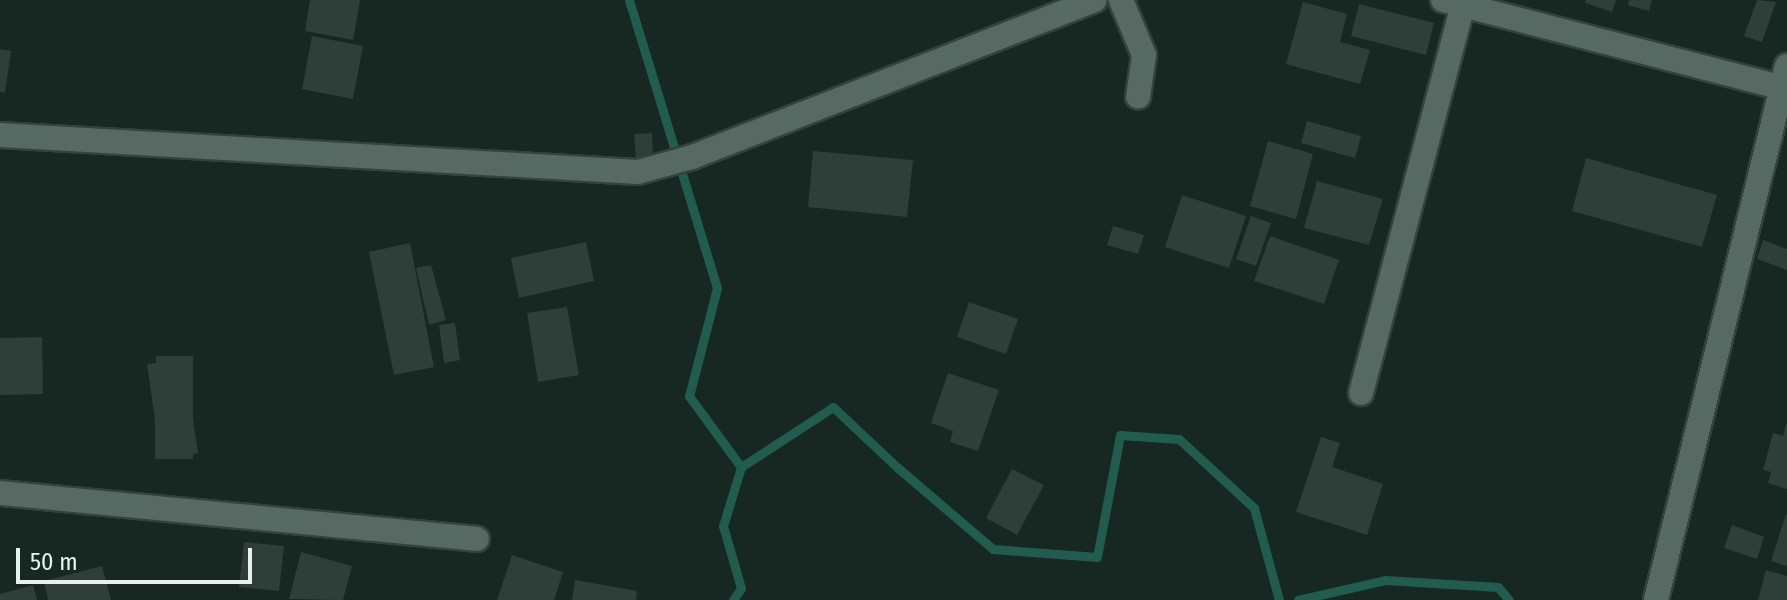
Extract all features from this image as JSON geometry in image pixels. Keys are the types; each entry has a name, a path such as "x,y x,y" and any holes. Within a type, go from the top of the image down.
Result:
{"street":[{"path":"0,135 638,172 692,157 1094,0"},
{"path":"1121,0 1144,55 1138,97"},
{"path":"1361,393 1457,2 1785,81 1656,600"},
{"path":"0,493 477,539"}],"building":[{"path":"310,0 360,0 353,40 305,31"},
{"path":"1586,0 1616,0 1612,12 1585,3"},
{"path":"1629,0 1652,0 1649,11 1628,5"},
{"path":"1757,0 1776,2 1762,42 1744,36"},
{"path":"1303,2 1347,14 1340,42 1370,50 1360,84 1286,64"},
{"path":"1359,4 1434,23 1426,55 1351,36"},
{"path":"312,36 363,46 353,99 302,89"},
{"path":"0,49 11,51 5,93 0,92"},
{"path":"1307,121 1361,136 1355,158 1301,143"},
{"path":"652,133 653,160 636,161 634,134"},
{"path":"1268,141 1313,154 1296,219 1250,206"},
{"path":"813,151 913,160 907,217 808,207"},
{"path":"1586,158 1717,195 1702,247 1572,211"},
{"path":"1317,181 1383,199 1369,245 1304,228"},
{"path":"1182,195 1246,216 1229,268 1165,247"},
{"path":"1251,216 1271,223 1256,266 1236,259"},
{"path":"1113,226 1144,235 1138,254 1107,245"},
{"path":"1270,236 1339,260 1324,304 1254,281"},
{"path":"1763,240 1787,249 1787,270 1757,259"},
{"path":"586,242 594,281 519,298 511,258"},
{"path":"410,243 434,367 394,375 369,252"},
{"path":"431,265 446,320 429,325 416,268"},
{"path":"969,302 1018,319 1006,354 957,337"},
{"path":"567,307 579,375 538,382 527,313"},
{"path":"455,323 460,360 444,363 439,325"},
{"path":"42,337 43,394 0,395 0,338"},
{"path":"156,356 193,356 193,419 198,453 193,454 193,459 155,459 155,420 147,364 156,363"},
{"path":"948,373 999,390 978,451 950,442 953,431 931,423"},
{"path":"1786,424 1787,489 1768,483 1771,472 1763,470 1773,433 1783,436"},
{"path":"1321,437 1340,443 1332,467 1383,484 1367,535 1296,512"},
{"path":"1012,469 1044,485 1017,535 986,518"},
{"path":"1787,515 1787,566 1771,561"},
{"path":"1732,525 1764,537 1757,559 1724,548"},
{"path":"244,542 284,546 279,591 239,587"},
{"path":"301,552 352,566 343,600 289,599"},
{"path":"512,555 563,572 554,600 497,600"},
{"path":"102,566 111,600 48,600 44,581"},
{"path":"1766,570 1787,576 1787,600 1758,600"},
{"path":"575,580 637,591 636,600 572,600"},
{"path":"33,585 37,600 0,600 0,594"}],"waterway":[{"path":"629,0 717,288 689,396 741,467"},
{"path":"733,600 741,588 723,526 741,467 833,407 898,468 993,549 1097,557 1120,435 1179,439 1254,508 1279,600"},
{"path":"1298,600 1385,580 1498,587 1509,600"}]}
